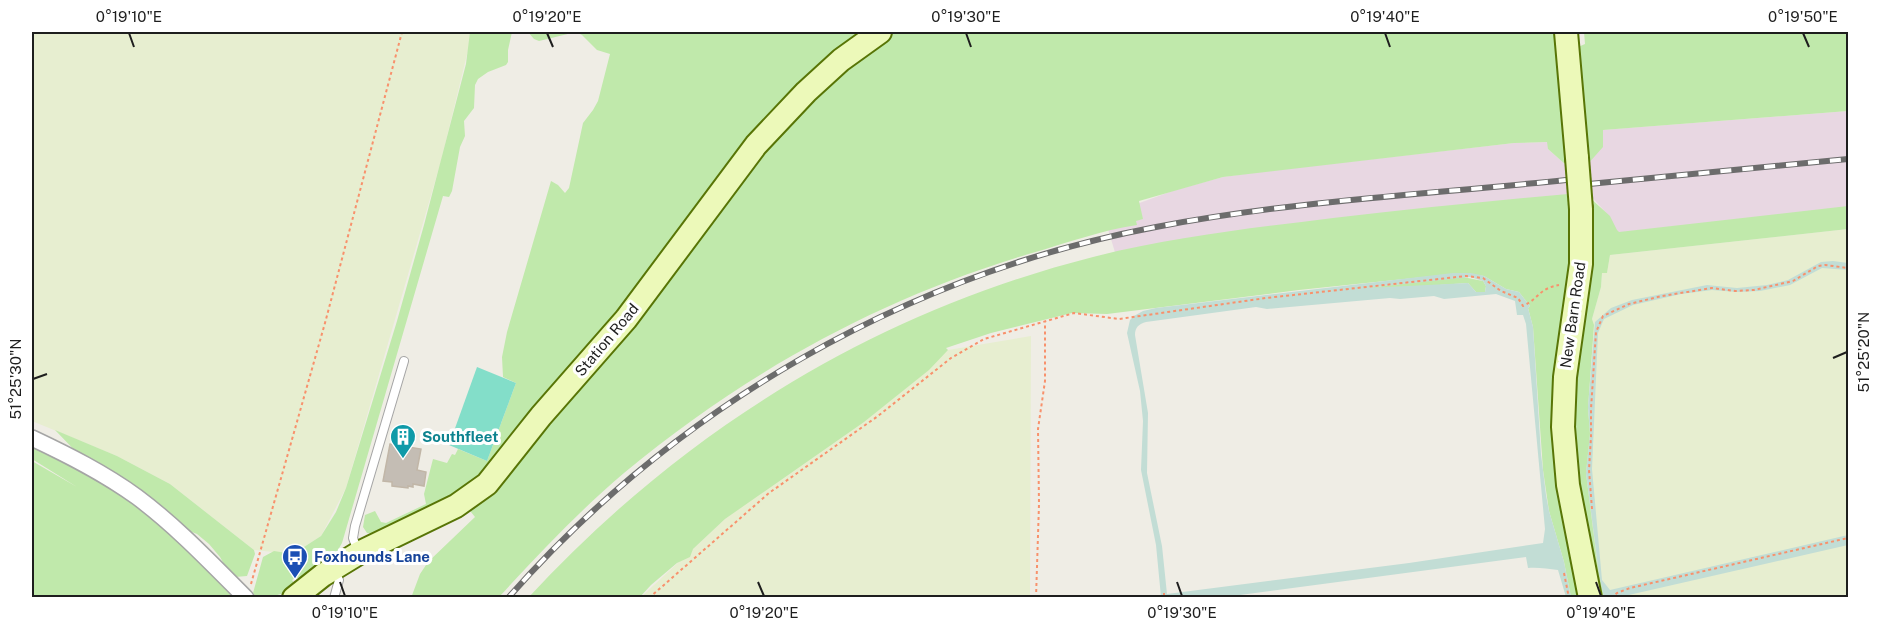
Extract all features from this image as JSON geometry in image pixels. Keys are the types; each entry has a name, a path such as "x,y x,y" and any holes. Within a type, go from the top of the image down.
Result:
{"main road":[{"name":"Station Road","path":"294,597 359,553 456,506 489,481 541,416 626,319 756,145 841,60 880,32"},
{"name":"New Barn Road","path":"1566,32 1581,208 1581,264 1565,377 1563,427 1568,485 1590,597"}],"street":[{"path":"32,438 72,457 137,497 248,592"}],"lane":[{"path":"359,553 353,538 355,526 404,361"},
{"path":"333,569 339,579 334,597"}],"path":[{"path":"248,592 316,357 402,32"},
{"path":"1593,515 1589,470 1592,437 1591,409 1596,332 1603,316 1629,304 1662,296 1712,288 1735,291 1754,290 1793,281 1821,266 1848,268"},
{"path":"649,597 769,493 878,416 951,358 984,339 1074,313 1119,319 1266,298 1466,276 1483,278 1502,291 1518,298 1523,306 1534,301 1543,289 1563,284"},
{"path":"1036,597 1039,504 1038,429 1045,381 1046,321"},
{"path":"1611,597 1617,592 1630,588 1848,538"},
{"path":"1564,573 1569,597"}],"shaded area":[{"path":"1848,111 1848,207 1615,233 1610,217 1588,193 1124,282 1104,216 1175,190 1223,177 1514,143 1548,142 1548,149 1566,165 1587,165 1602,130"},
{"path":"1821,262 1848,263 1848,270 1822,268 1790,285 1760,291 1712,290 1681,294 1633,305 1604,319 1598,333 1592,469 1602,580 1610,590 1848,535 1848,545 1620,597 1604,597 1586,473 1590,434 1588,407 1595,322 1611,308 1632,300 1707,285 1737,288 1767,285 1788,280"},
{"path":"1453,273 1484,276 1506,289 1519,292 1530,306 1528,308 1533,327 1541,454 1546,495 1571,597 1566,597 1558,570 1528,568 1526,557 1225,597 1161,597 1156,545 1141,470 1143,421 1140,391 1127,333 1130,320 1134,316 1156,308","holes":["1470,277 1483,281 1486,286 1485,292 1476,292 1468,283 1366,288","1496,294 1515,301 1517,315 1523,315 1526,324 1545,529 1543,543 1409,563 1167,594 1162,546 1147,473 1148,413 1135,335 1138,326 1146,322 1256,307 1267,309 1390,298 1434,296 1444,299"]}],"green space":[{"path":"32,32 470,32 471,38 441,161 346,488 321,536 293,554 254,550 170,484 117,456 32,421"},
{"path":"470,32 512,32 508,62 488,72 478,79 475,85 474,108 464,121 465,136 460,147 452,191 449,197 443,196 342,543 334,557 299,580 297,577 292,580 294,583 289,586 290,589 273,596 256,597 253,593 263,557 274,551 293,554 321,536 336,512 346,488 424,225 466,64"},
{"path":"528,32 576,32 539,41"},
{"path":"576,32 866,32 483,481 380,535 367,533 363,527 365,515 375,511 381,522 386,523 426,504 424,494 433,459 447,463 458,449 487,461 516,383 503,377 502,357 507,332 551,181 565,193 569,188 583,123 598,101 610,54 597,50"},
{"path":"889,32 1555,32 1566,165 1548,149 1547,142 1514,143 1223,177 1139,201 1143,219 1136,221 1137,225 1098,233 1032,253 921,292 817,342 767,371 670,436 607,487 499,597 411,598 420,574 428,562 475,517 467,507 765,142"},
{"path":"1584,32 1848,32 1848,111 1603,130 1603,147 1587,165 1578,47 1585,44"},
{"path":"1568,194 1570,271 1559,356 1583,597 1571,597 1564,562 1549,511 1543,470 1533,327 1528,308 1530,306 1519,292 1506,289 1484,276 1462,273 1299,290 1107,314 1072,313 991,333 946,348 948,350 929,370 864,422 725,519 693,549 690,557 677,563 640,597 528,598 587,538 650,482 716,431 786,386 858,345 934,310 1012,281 1093,257 1152,244 1333,218"},
{"path":"1589,197 1610,216 1619,232 1848,206 1848,229 1610,255 1607,273 1602,273 1601,287 1592,319 1594,325 1588,408 1590,434 1586,473 1604,597 1595,597 1584,539 1570,414 1574,409 1578,376 1574,372"},
{"path":"1848,229 1848,597 1600,597 1586,473 1594,326 1592,319 1601,287 1602,273 1607,273 1610,255"},
{"path":"1463,277 1483,281 1486,286 1485,292 1476,292 1468,283 1367,290 1366,288"},
{"path":"1031,336 1030,597 640,598 725,519 948,350"},
{"path":"477,367 516,383 487,461 449,445"},
{"path":"55,430 117,456 170,484 254,550 255,554 247,576 235,577 229,573 220,557 197,534 184,529 83,459"},
{"path":"32,446 81,470 130,499 170,531 234,597 32,597 32,461 77,487 32,459"}],"building":[{"name":"Southfleet","path":"390,444 421,449 417,470 426,472 424,486 413,484 413,487 408,486 408,488 392,486 392,482 383,481"}],"railway":[{"path":"1589,184 1848,159"},
{"path":"508,598 574,529 645,466 721,409 801,358 885,315 973,278 1063,249 1156,227 1207,218 1309,204 1566,180"}],"place":[{"name":"Southfleet","path":"403,460"},
{"name":"Foxhounds Lane","path":"295,580"}]}
